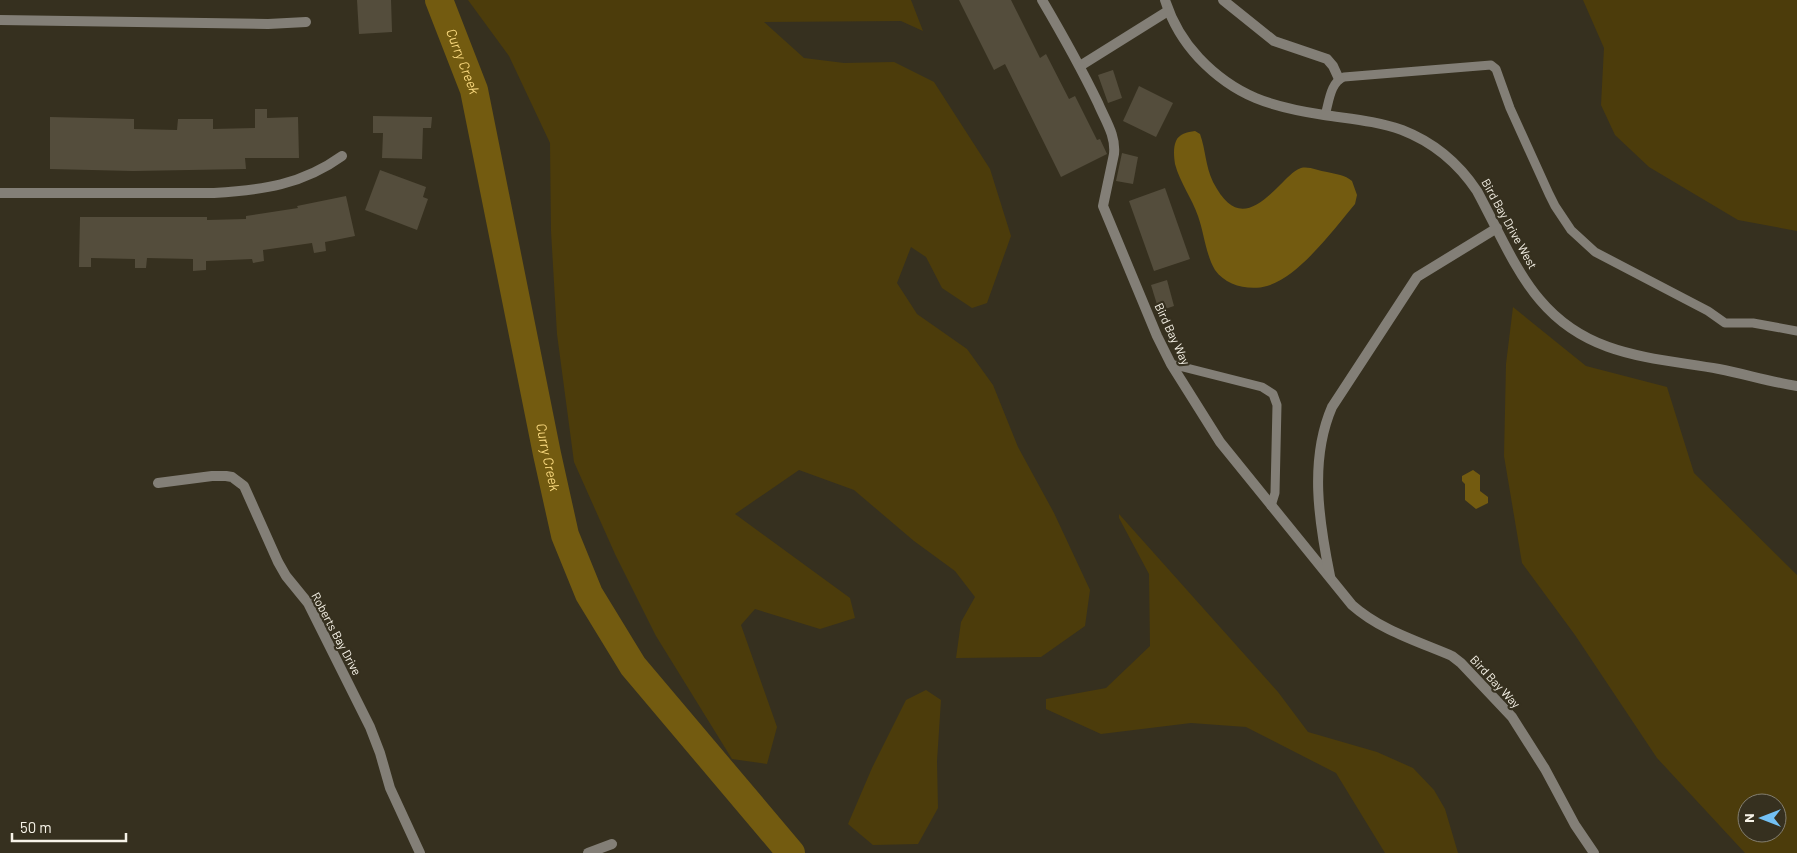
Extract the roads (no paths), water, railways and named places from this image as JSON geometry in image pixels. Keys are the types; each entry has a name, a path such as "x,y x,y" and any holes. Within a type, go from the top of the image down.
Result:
{"street":[{"name":"Bird Bay Way","path":"1042,0 1080,66 1114,140 1114,154 1103,206 1157,336 1171,364 1220,442 1352,605 1365,617 1382,626 1452,656 1461,663 1512,717 1545,769 1575,825 1594,853"},
{"name":"Bird Bay Drive West","path":"1165,0 1176,28 1191,49 1209,69 1233,88 1280,107 1403,130 1448,157 1470,181 1517,266 1539,300 1554,316 1582,336 1603,346 1628,354 1797,386"},
{"path":"1223,0 1274,40 1327,60 1333,66 1339,79"},
{"path":"1080,66 1168,11"},
{"path":"0,20 268,24 306,22"},
{"path":"0,193 214,193 242,191 275,186 308,176 325,168 342,156"},
{"name":"Bird Bay Way","path":"1330,578 1318,499 1322,440 1325,423 1332,407 1417,277 1497,228"},
{"name":"Roberts Bay Drive","path":"158,483 226,476 232,477 244,486 278,562 286,576 308,602 370,728 380,753 390,788 420,853"},
{"path":"588,853 612,844"}],"lane":[{"path":"1325,115 1335,84 1344,77 1487,64 1494,66 1510,108 1555,206 1571,230 1588,246 1725,323 1753,323 1797,331"},
{"path":"1171,364 1262,387 1273,394 1277,405 1275,492 1271,506"}],"waterway":[{"name":"Curry Creek","path":"439,0 474,90 565,535 589,594 633,666 791,853"}]}
